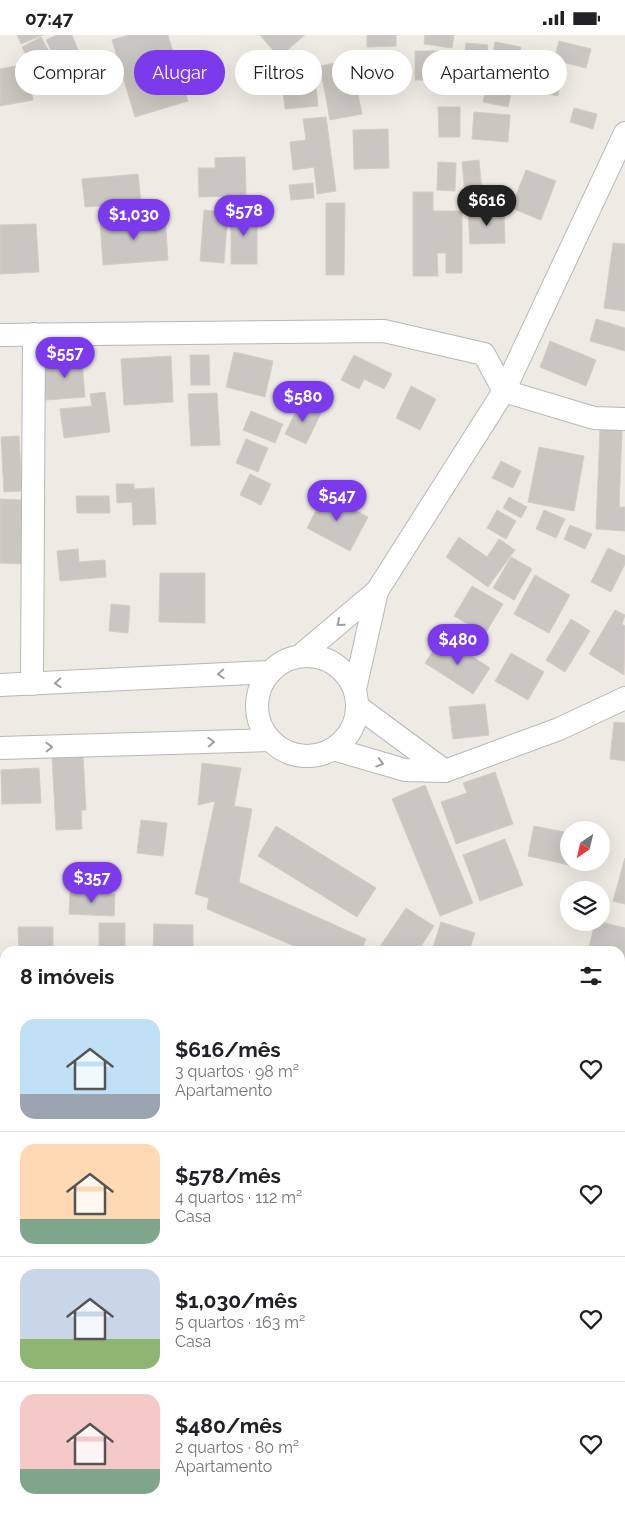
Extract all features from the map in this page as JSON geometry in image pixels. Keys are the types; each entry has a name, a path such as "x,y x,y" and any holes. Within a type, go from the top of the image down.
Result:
{"street":[{"path":"300,656 377,591 504,391 625,133"},
{"path":"0,335 384,331 484,353 504,391 594,418 625,419"},
{"path":"32,684 34,334"},
{"path":"377,591 356,697 355,723 346,738 333,749 317,755 300,755 284,750 270,740 260,724 257,706 260,688 269,672 283,661 300,656 317,656 333,663 346,674 356,697 445,771"},
{"path":"0,685 269,672"},
{"path":"333,749 406,770 445,771 559,729 625,698"},
{"path":"0,748 270,740"}],"building":[{"path":"17,35 43,35 21,44"},
{"path":"57,35 72,35 78,50 51,50 46,40"},
{"path":"129,35 168,35 173,50 134,50 134,95 186,95 188,101 135,117 124,80 124,50 115,50 112,40"},
{"path":"260,35 305,35 287,50 273,50"},
{"path":"367,35 396,35 396,46 367,47"},
{"path":"425,35 454,35 452,48 424,44"},
{"path":"41,37 48,50 24,50 22,47"},
{"path":"559,41 591,49 586,68 567,63 567,50 557,50"},
{"path":"495,42 521,47 520,50 493,50"},
{"path":"466,43 488,45 487,50 465,50"},
{"path":"415,51 422,51 422,80 415,80"},
{"path":"332,64 332,95 358,95 362,114 330,120 322,77 322,66"},
{"path":"15,66 15,95 32,95 33,100 0,106 0,69"},
{"path":"284,95 317,95 318,106 285,109"},
{"path":"484,95 511,95 508,107 483,102"},
{"path":"438,107 460,107 460,137 439,137"},
{"path":"574,108 597,114 593,129 570,122"},
{"path":"474,112 510,115 508,142 472,139"},
{"path":"326,117 336,191 317,194 314,167 293,170 290,142 306,140 303,119"},
{"path":"388,129 389,168 354,169 353,130"},
{"path":"245,157 246,196 199,197 198,168 215,168 215,158"},
{"path":"479,160 482,192 465,194 462,162"},
{"path":"438,162 456,163 455,191 437,190"},
{"path":"526,170 556,181 541,220 511,208"},
{"path":"138,174 141,203 85,207 82,179"},
{"path":"313,183 314,198 291,200 289,185"},
{"path":"413,192 433,192 433,211 462,211 462,273 446,273 446,253 437,253 438,276 413,276"},
{"path":"326,203 345,203 344,275 326,275"},
{"path":"204,210 228,213 224,263 200,261"},
{"path":"231,210 257,210 257,264 231,264"},
{"path":"504,211 505,243 470,244 468,212"},
{"path":"165,216 168,260 103,265 100,221"},
{"path":"36,224 39,272 0,274 0,225"},
{"path":"613,243 625,244 625,311 604,308"},
{"path":"596,319 625,328 625,351 590,341"},
{"path":"550,341 596,360 586,386 540,367"},
{"path":"81,351 85,397 46,400 43,367 66,365 65,352"},
{"path":"234,352 273,361 265,397 226,387"},
{"path":"190,355 209,355 210,385 191,385"},
{"path":"354,355 392,374 384,389 364,379 359,389 341,380"},
{"path":"171,356 173,402 124,405 121,359"},
{"path":"411,386 436,399 420,430 396,418"},
{"path":"105,392 110,432 64,438 60,409 92,406 90,394"},
{"path":"217,393 220,445 191,446 188,394"},
{"path":"300,403 321,413 306,444 285,434"},
{"path":"251,411 283,424 275,443 243,430"},
{"path":"600,429 622,430 619,507 625,507 625,531 596,529"},
{"path":"19,436 22,491 4,492 1,437"},
{"path":"246,439 268,448 258,472 236,463"},
{"path":"539,447 584,456 574,511 528,502"},
{"path":"501,461 521,471 513,488 492,478"},
{"path":"250,474 271,484 261,505 240,495"},
{"path":"116,484 134,484 134,489 154,488 156,524 133,525 132,502 117,503"},
{"path":"325,493 368,517 350,551 307,528"},
{"path":"76,496 109,496 110,513 77,513"},
{"path":"509,497 527,507 521,518 503,508"},
{"path":"0,499 22,500 21,528 24,528 23,564 0,563"},
{"path":"497,510 516,521 506,539 487,528"},
{"path":"544,510 565,519 556,538 536,529"},
{"path":"570,525 592,534 585,549 564,539"},
{"path":"459,537 487,557 499,539 515,550 488,587 446,557"},
{"path":"608,548 625,556 625,564 611,592 591,582"},
{"path":"78,549 79,562 105,560 106,577 60,581 57,551"},
{"path":"511,557 532,569 514,600 493,588"},
{"path":"160,573 205,573 205,623 159,622"},
{"path":"535,575 570,595 549,633 514,614"},
{"path":"472,586 503,604 485,634 454,616"},
{"path":"111,604 130,606 128,633 109,631"},
{"path":"615,610 625,615 622,624 625,626 624,675 589,654"},
{"path":"571,619 590,631 565,672 546,660"},
{"path":"442,637 490,668 473,694 425,663"},
{"path":"511,653 544,672 528,700 495,681"},
{"path":"485,704 489,735 453,739 449,707"},
{"path":"614,722 625,723 625,761 610,759"},
{"path":"83,755 86,810 81,810 82,829 56,830 52,757"},
{"path":"202,763 241,768 234,806 252,809 239,882 366,939 363,946 294,946 207,909 209,898 195,894 215,801 198,805"},
{"path":"39,768 41,803 2,804 1,770"},
{"path":"495,772 513,824 456,844 441,802 467,793 463,783"},
{"path":"425,785 473,903 440,916 392,799"},
{"path":"141,820 167,823 163,856 137,853"},
{"path":"276,826 376,888 357,917 258,856"},
{"path":"534,826 560,831 560,863 528,856"},
{"path":"505,839 523,885 480,901 463,855"},
{"path":"625,858 625,904 613,901"},
{"path":"70,892 115,894 114,916 69,914"},
{"path":"406,908 434,926 421,946 380,946"},
{"path":"441,922 475,933 471,946 434,946"},
{"path":"99,923 125,923 125,946 99,946"},
{"path":"154,924 193,925 193,946 153,946"},
{"path":"610,924 625,928 625,946 589,946 593,931 610,931"},
{"path":"18,927 53,927 53,946 19,946"}]}
